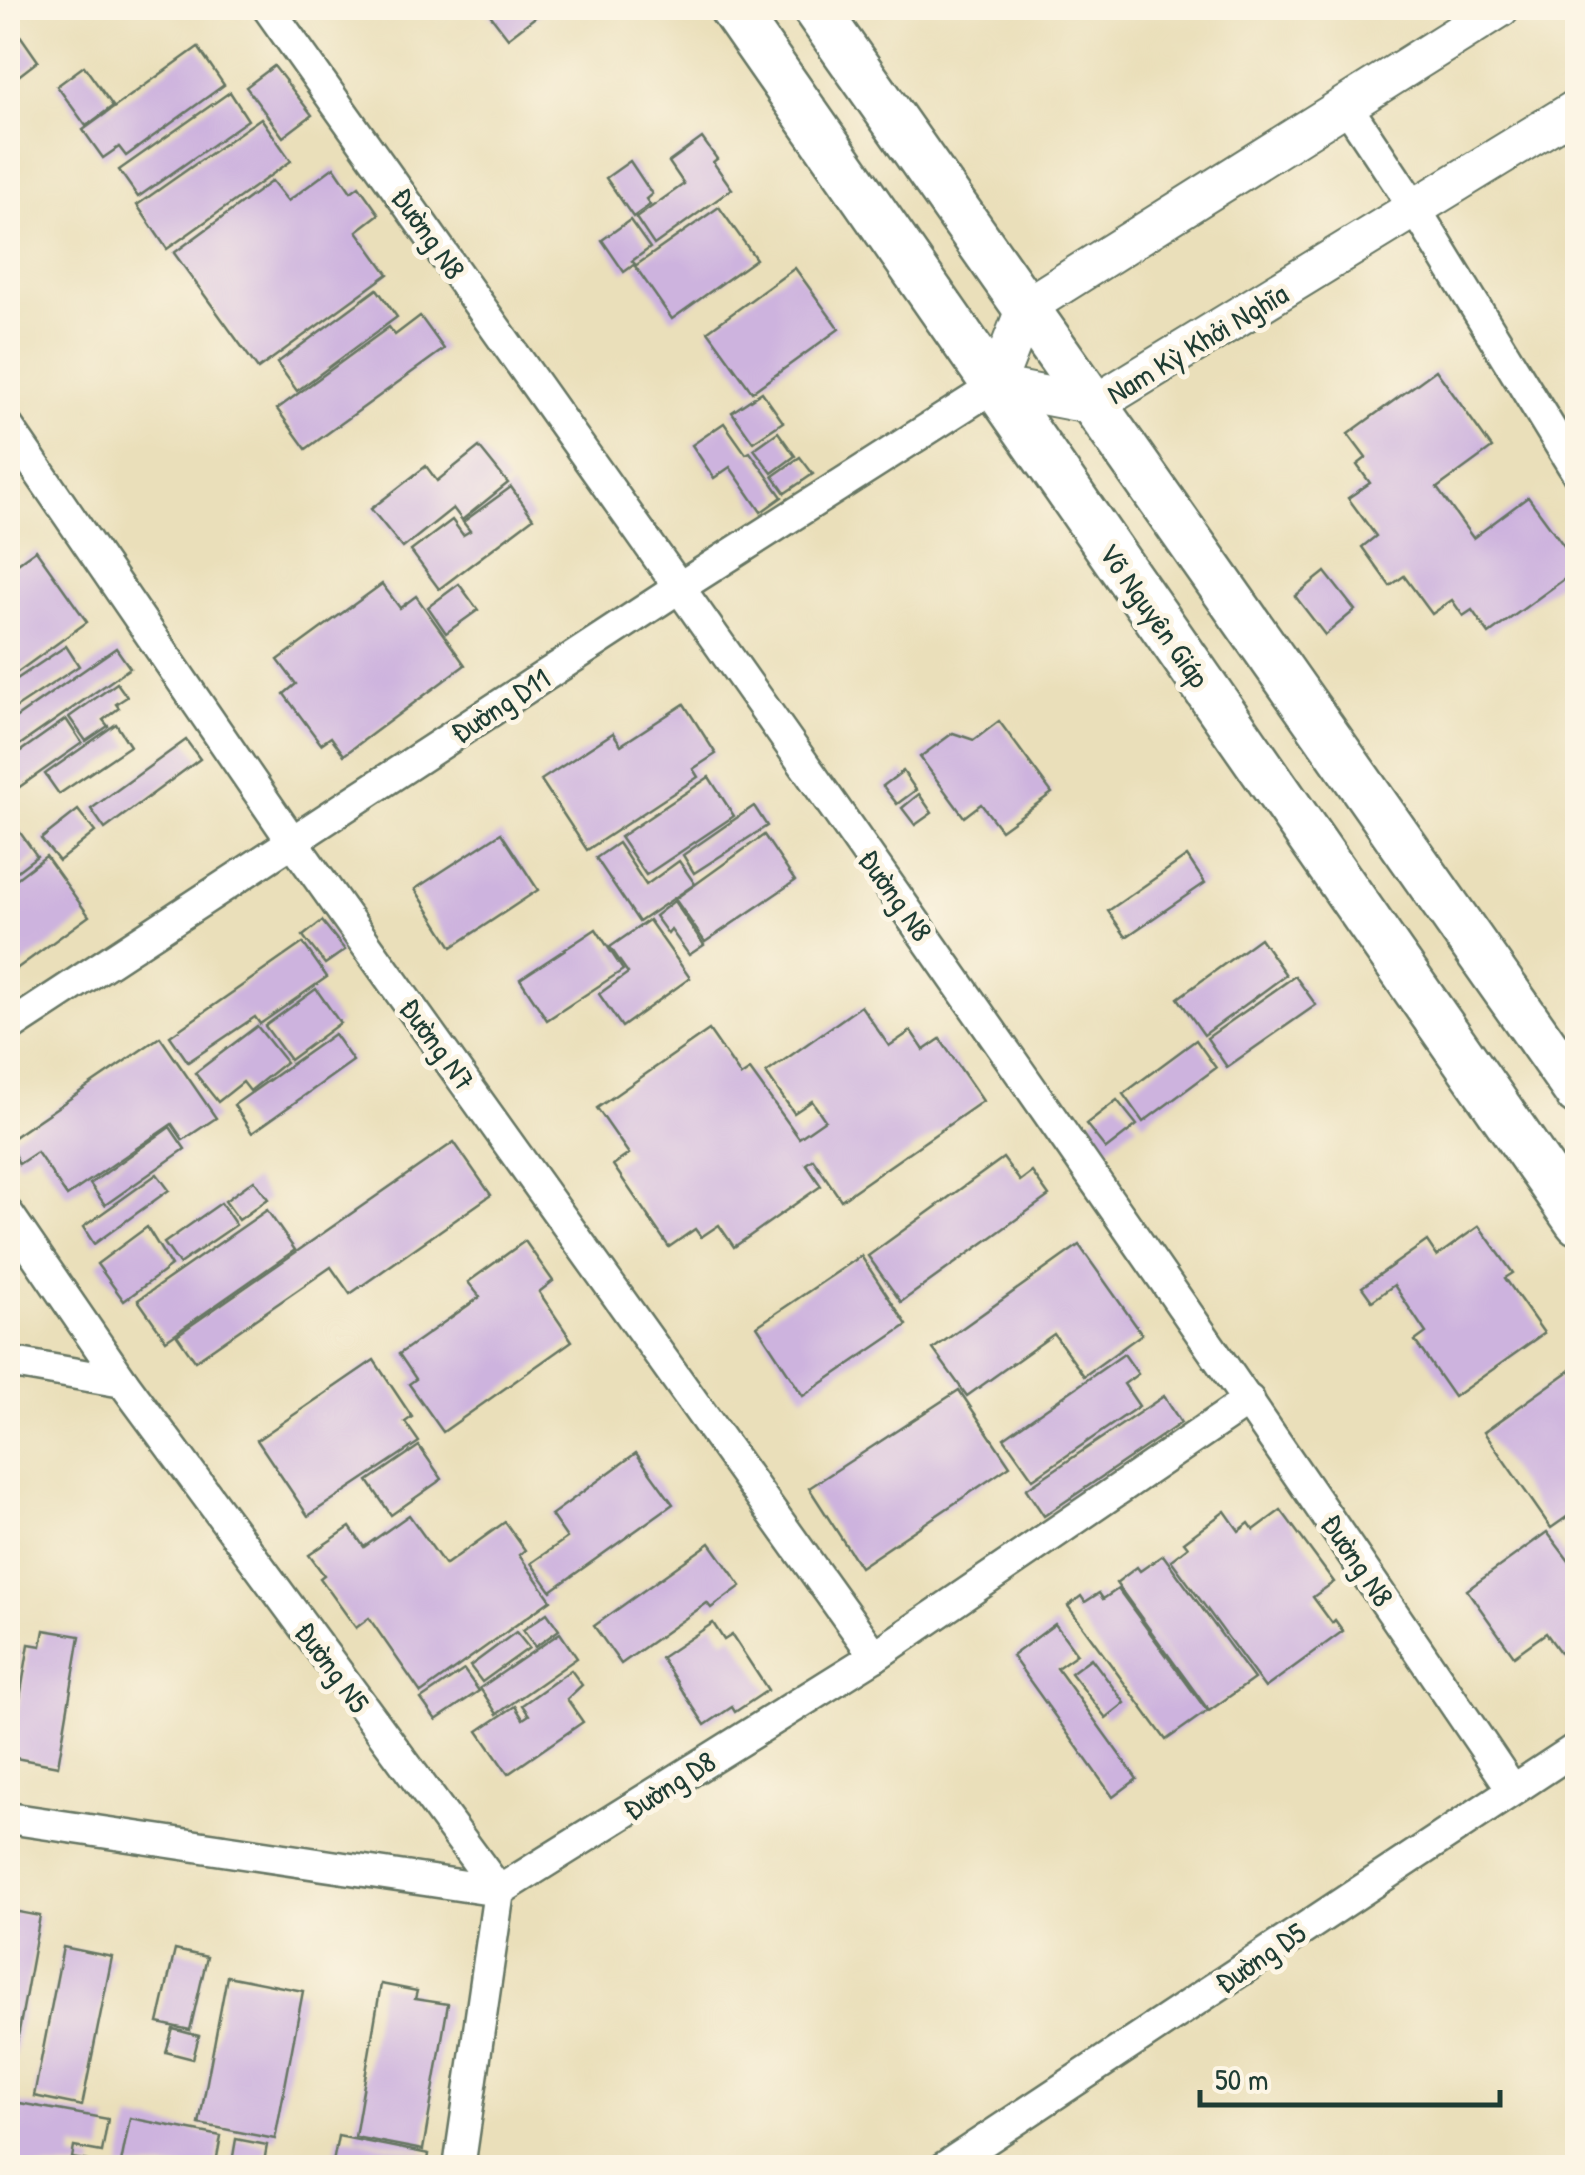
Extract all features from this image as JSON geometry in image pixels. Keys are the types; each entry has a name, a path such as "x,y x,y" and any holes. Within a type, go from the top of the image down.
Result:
{"main road":[{"name":"Võ Nguyên Giáp","path":"732,8 1578,1222"},
{"path":"815,8 1578,1093"}],"street":[{"name":"Đường N8","path":"268,8 680,587 1249,1400 1513,1790"},
{"path":"995,386 1026,308 1500,8"},
{"path":"1346,105 1416,210 1578,474"},
{"name":"Nam Kỳ Khởi Nghĩa","path":"995,386 1094,405 1578,108"},
{"name":"Đường D11","path":"8,1028 680,587 995,386"},
{"name":"Đường N7","path":"8,427 292,841 876,1656"},
{"name":"Đường N5","path":"8,1214 122,1382 499,1891"},
{"path":"8,1362 122,1382"},
{"name":"Đường D8","path":"499,1891 876,1656 1249,1400"},
{"name":"Đường D5","path":"943,2168 1578,1747"},
{"path":"8,1818 499,1891 459,2168"}],"building":[{"path":"485,8 547,8 508,38"},
{"path":"8,18 38,61 8,84"},
{"path":"198,47 224,85 126,156 119,147 103,158 83,130"},
{"path":"84,66 113,106 86,126 57,86"},
{"path":"274,66 312,115 283,137 246,87"},
{"path":"230,92 248,120 138,197 119,170"},
{"path":"261,118 291,161 167,249 137,205"},
{"path":"702,138 732,189 654,245 636,218 684,184 669,162"},
{"path":"630,161 652,194 646,199 650,205 633,217 606,178"},
{"path":"334,167 351,192 359,186 379,214 357,231 388,274 258,369 174,253 272,181 288,201"},
{"path":"719,207 756,259 672,319 635,266"},
{"path":"630,220 650,248 624,272 602,240"},
{"path":"795,268 839,329 752,392 708,331"},
{"path":"377,289 397,317 297,391 277,363"},
{"path":"420,316 444,349 306,449 277,409 389,327 395,335"},
{"path":"1436,370 1492,448 1437,488 1473,538 1528,497 1578,565 1578,569 1489,634 1472,610 1463,616 1452,600 1432,614 1404,576 1390,586 1362,547 1376,536 1348,498 1370,483 1357,465 1366,458 1348,434"},
{"path":"762,392 783,422 753,442 732,412"},
{"path":"724,423 782,497 761,512 730,467 714,478 692,445"},
{"path":"778,432 795,456 772,473 754,449"},
{"path":"479,447 508,483 462,520 453,508 403,548 371,509 426,466 437,481"},
{"path":"800,457 813,474 785,493 773,476"},
{"path":"511,487 533,518 439,589 411,551 452,520 463,535 470,531 463,522"},
{"path":"36,550 87,622 8,679 8,570"},
{"path":"1325,572 1355,610 1325,635 1295,596"},
{"path":"382,584 400,608 416,596 465,665 344,755 331,737 321,744 284,694 296,684 278,660"},
{"path":"459,584 478,610 446,633 428,607"},
{"path":"66,646 79,666 8,713 8,685"},
{"path":"116,648 130,668 8,753 8,723"},
{"path":"117,683 127,697 103,720 108,726 86,741 69,717"},
{"path":"684,704 716,754 693,769 698,777 587,850 541,780 613,733 621,745"},
{"path":"66,719 82,743 8,795 8,760"},
{"path":"999,721 1052,793 1001,830 981,804 964,817 920,757 953,733 974,740"},
{"path":"116,724 130,746 59,794 45,774"},
{"path":"186,740 200,759 105,829 91,809"},
{"path":"903,771 916,790 897,804 883,786"},
{"path":"709,777 734,816 646,875 620,837"},
{"path":"919,794 932,813 915,825 902,808"},
{"path":"754,806 767,826 694,873 683,855"},
{"path":"78,810 95,832 59,861 41,839"},
{"path":"8,816 37,856 8,878"},
{"path":"501,833 538,890 452,947 415,889"},
{"path":"764,835 795,881 705,942 675,899"},
{"path":"618,843 646,885 679,861 695,884 639,922 596,858"},
{"path":"46,856 89,916 8,975 8,885"},
{"path":"1187,856 1205,883 1126,937 1108,911"},
{"path":"674,901 704,945 689,955 655,916"},
{"path":"649,920 690,978 622,1027 599,994 628,973 610,947"},
{"path":"322,921 345,950 325,964 303,936"},
{"path":"596,929 623,970 547,1020 520,979"},
{"path":"1260,938 1286,975 1204,1035 1178,998"},
{"path":"303,943 327,977 260,1024 255,1017 188,1062 170,1036"},
{"path":"1295,976 1316,1005 1227,1067 1207,1038"},
{"path":"316,989 340,1023 290,1060 265,1026"},
{"path":"861,1006 889,1046 911,1031 924,1050 940,1039 983,1101 841,1200 813,1159 806,1164 821,1186 734,1247 719,1225 701,1237 695,1229 669,1247 613,1165 629,1154 597,1108 709,1030 741,1076 750,1070 799,1138 825,1120 812,1101 794,1113 766,1073"},
{"path":"257,1026 286,1062 250,1091 243,1082 218,1102 195,1073"},
{"path":"334,1034 353,1061 252,1133 234,1105"},
{"path":"160,1037 216,1118 183,1140 172,1124 67,1196 37,1152 19,1164 8,1141"},
{"path":"1196,1040 1216,1068 1143,1122 1123,1094"},
{"path":"1117,1100 1137,1125 1106,1149 1086,1124"},
{"path":"170,1127 185,1149 105,1205 90,1184"},
{"path":"454,1142 491,1195 350,1294 331,1267 195,1361 177,1335"},
{"path":"1003,1158 1020,1181 1032,1172 1049,1196 901,1302 868,1256"},
{"path":"157,1174 169,1190 94,1244 83,1227"},
{"path":"254,1180 268,1199 239,1220 225,1201"},
{"path":"221,1203 236,1225 179,1264 164,1243"},
{"path":"267,1210 295,1250 166,1340 138,1300"},
{"path":"1479,1226 1513,1273 1505,1278 1544,1333 1454,1397 1415,1341 1426,1333 1394,1285 1372,1301 1362,1287 1427,1241 1437,1256"},
{"path":"147,1227 171,1266 124,1301 97,1264"},
{"path":"525,1241 553,1281 539,1292 572,1341 443,1432 409,1384 416,1379 399,1354 480,1297 468,1282"},
{"path":"1079,1245 1142,1334 1084,1376 1054,1334 967,1396 933,1349"},
{"path":"861,1256 907,1325 803,1396 757,1326"},
{"path":"1124,1354 1138,1374 1124,1384 1139,1406 1033,1479 1004,1438"},
{"path":"374,1360 412,1417 405,1422 419,1442 308,1516 257,1440"},
{"path":"1578,1365 1578,1509 1551,1528 1484,1432"},
{"path":"959,1390 1010,1466 860,1567 809,1488"},
{"path":"1164,1396 1181,1423 1044,1516 1026,1489"},
{"path":"419,1446 442,1479 391,1515 368,1481"},
{"path":"636,1453 673,1504 551,1591 531,1563 567,1538 551,1515"},
{"path":"1281,1510 1334,1582 1313,1597 1343,1631 1265,1688 1171,1560 1188,1547 1184,1542 1225,1511 1239,1531 1249,1523 1254,1530"},
{"path":"409,1515 445,1565 505,1522 525,1550 519,1555 551,1600 421,1693 369,1618 356,1628 320,1578 324,1575 309,1555 350,1527 364,1547"},
{"path":"1547,1532 1578,1573 1578,1654 1567,1662 1546,1633 1514,1656 1467,1590"},
{"path":"710,1543 741,1586 711,1608 707,1603 621,1664 594,1626"},
{"path":"1163,1555 1254,1679 1209,1711 1116,1583"},
{"path":"1118,1589 1207,1711 1166,1740 1068,1606 1081,1596 1085,1602 1099,1593 1103,1599"},
{"path":"547,1613 559,1630 535,1647 523,1630"},
{"path":"713,1623 724,1640 732,1635 768,1690 735,1712 732,1707 705,1725 661,1658"},
{"path":"1055,1624 1077,1654 1057,1668 1137,1779 1113,1797 1012,1656"},
{"path":"44,1630 80,1636 58,1766 10,1757 29,1644 41,1646"},
{"path":"516,1632 529,1648 482,1682 470,1666"},
{"path":"560,1633 577,1658 497,1714 480,1688"},
{"path":"8,1647 21,1650 9,1710 8,1710"},
{"path":"1091,1658 1125,1703 1106,1718 1071,1673"},
{"path":"464,1670 479,1691 436,1720 421,1699"},
{"path":"571,1670 582,1685 567,1699 583,1722 508,1774 478,1731 515,1706 523,1719 529,1715 522,1705"},
{"path":"8,1910 40,1916 9,2086 8,2085"},
{"path":"63,1947 112,1957 82,2106 34,2096"},
{"path":"175,1950 207,1957 190,2030 158,2023"},
{"path":"227,1976 303,1991 275,2139 199,2124"},
{"path":"381,1984 417,1991 415,1999 448,2004 423,2150 355,2137"},
{"path":"173,2029 199,2036 193,2059 166,2052"},
{"path":"8,2101 108,2119 102,2152 74,2147 72,2158 94,2162 93,2168 8,2168"},
{"path":"130,2118 221,2136 215,2168 120,2168"},
{"path":"338,2136 429,2154 427,2168 332,2168"},
{"path":"236,2139 267,2145 263,2168 231,2168"}]}
